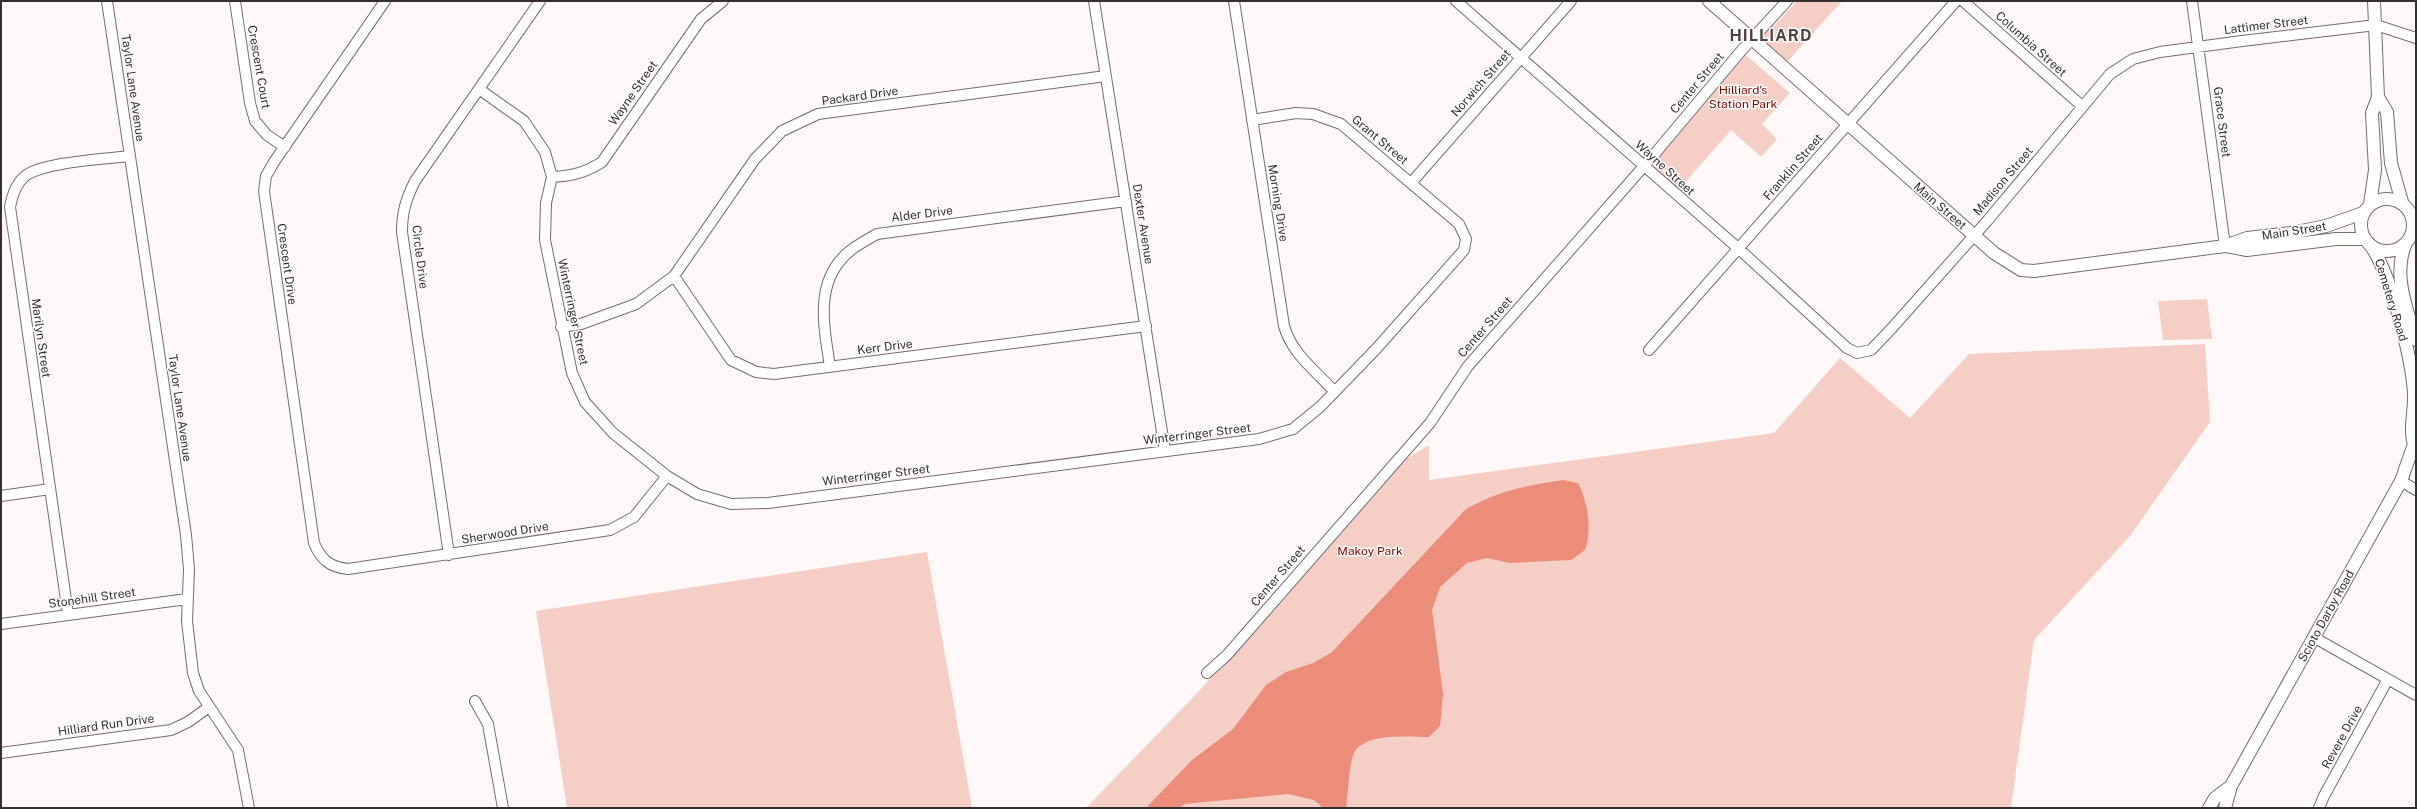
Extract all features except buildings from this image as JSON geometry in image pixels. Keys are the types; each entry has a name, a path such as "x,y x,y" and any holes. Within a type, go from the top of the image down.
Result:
{"main road":[{"name":"Main Street","path":"1709,1 2005,262 2028,271 2225,246 2247,238 2291,233 2326,226 2367,209"},
{"path":"2374,1 2378,97 2372,113 2375,178 2361,227 2368,242 2377,249 2393,251 2409,241 2413,221 2391,163 2387,112 2378,97"},
{"path":"2367,209 2389,198 2408,206"},
{"name":"Main Street","path":"2225,246 2247,250 2336,239 2368,242"},
{"name":"Cemetery Road","path":"2409,241 2400,279 2416,340"},
{"name":"Cemetery Road","path":"2368,242 2382,262 2414,380"},
{"name":"Scioto Darby Road","path":"2225,808 2230,786 2315,638 2401,481 2415,444 2411,436 2414,412 2414,380"},
{"name":"Scioto Darby Road","path":"2209,808 2215,798 2230,786"}],"street":[{"name":"Taylor Lane Avenue","path":"107,1 186,535 189,569 187,599 189,654 199,691 238,750 249,808"},
{"name":"Crescent Court","path":"235,1 250,103 255,121 267,135 285,147"},
{"name":"Crescent Drive","path":"325,562 314,543 264,191 266,176 385,1"},
{"name":"Wayne Street","path":"552,177 573,175 589,171 602,162 701,18 723,1"},
{"name":"Dexter Avenue","path":"1094,1 1165,451"},
{"name":"Morning Drive","path":"1234,1 1284,326 1288,340 1296,352 1334,391"},
{"name":"Wayne Street","path":"1456,1 1738,249 1847,348 1857,353"},
{"name":"Norwich Street","path":"1411,182 1571,1"},
{"name":"Center Street","path":"1207,673 1227,655 1430,423 1468,366 1752,39 1787,1"},
{"name":"Franklin Street","path":"1648,350 1956,1"},
{"name":"Columbia Street","path":"1963,1 2082,106"},
{"name":"Grace Street","path":"2192,1 2225,246"},
{"name":"Circle Drive","path":"449,555 402,232 402,215 406,198 415,181 479,89 536,2"},
{"path":"2376,26 2416,38"},
{"name":"Lattimer Street","path":"2160,52 2376,26"},
{"name":"Madison Street","path":"1857,353 1871,350 1974,235 2110,74 2133,59 2160,52"},
{"name":"Packard Drive","path":"561,327 581,324 636,304 674,276 755,158 782,131 811,117 833,112 1106,76"},
{"path":"479,89 524,120 541,143 552,177"},
{"name":"Grant Street","path":"1252,120 1296,113 1313,114 1341,124 1459,224 1466,239"},
{"name":"Marilyn Street","path":"68,614 10,207 14,190 25,176 40,168 130,156"},
{"name":"Winterringer Street","path":"552,177 546,202 545,240 561,327 572,373 585,402 612,433 667,476 697,494 731,504 768,503 1259,439 1293,429 1320,407 1458,259 1464,250 1466,239"},
{"name":"Alder Drive","path":"830,367 822,310 829,277 850,250 877,234 1126,201"},
{"name":"Kerr Drive","path":"674,276 732,360 756,372 774,374 1146,326"},
{"name":"Sherwood Drive","path":"325,562 336,567 348,569 610,530 634,517 667,476"},
{"path":"2401,481 2416,490"},
{"path":"1,496 50,488"},
{"name":"Stonehill Street","path":"1,624 187,599"},
{"path":"2315,638 2416,695"},
{"name":"Revere Drive","path":"2320,808 2324,796 2388,679"},
{"path":"475,701 488,724 502,808"},
{"name":"Hilliard Run Drive","path":"1,753 171,730 188,722 209,707"}],"green space":[{"path":"1797,1 1842,1 1786,63 1764,42 1763,36 1772,25 1775,25"},
{"name":"Hilliard's Station Park","path":"1741,51 1790,93 1762,124 1777,139 1761,157 1731,130 1675,194 1648,169 1652,157"},
{"path":"2207,299 2212,339 2163,340 2158,301"},
{"name":"Makoy Park","path":"2205,344 2210,422 2130,536 2034,640 2011,807 1086,808 1199,691 1404,460 1429,445 1429,480 1774,433 1840,358 1910,418 1969,354"},
{"path":"927,552 972,808 567,808 536,611"}],"shaded area":[{"path":"1563,480 1578,483 1584,499 1588,516 1588,533 1585,550 1571,560 1510,563 1487,558 1467,563 1440,587 1432,610 1443,694 1440,726 1429,737 1388,737 1367,742 1359,746 1352,758 1346,808 1323,808 1314,800 1288,794 1184,804 1179,808 1146,808 1192,760 1233,729 1266,685 1286,672 1313,663 1331,653 1466,509 1490,497 1502,493 1536,484"}],"district":[{"name":"HILLIARD","path":"1771,35"}]}
